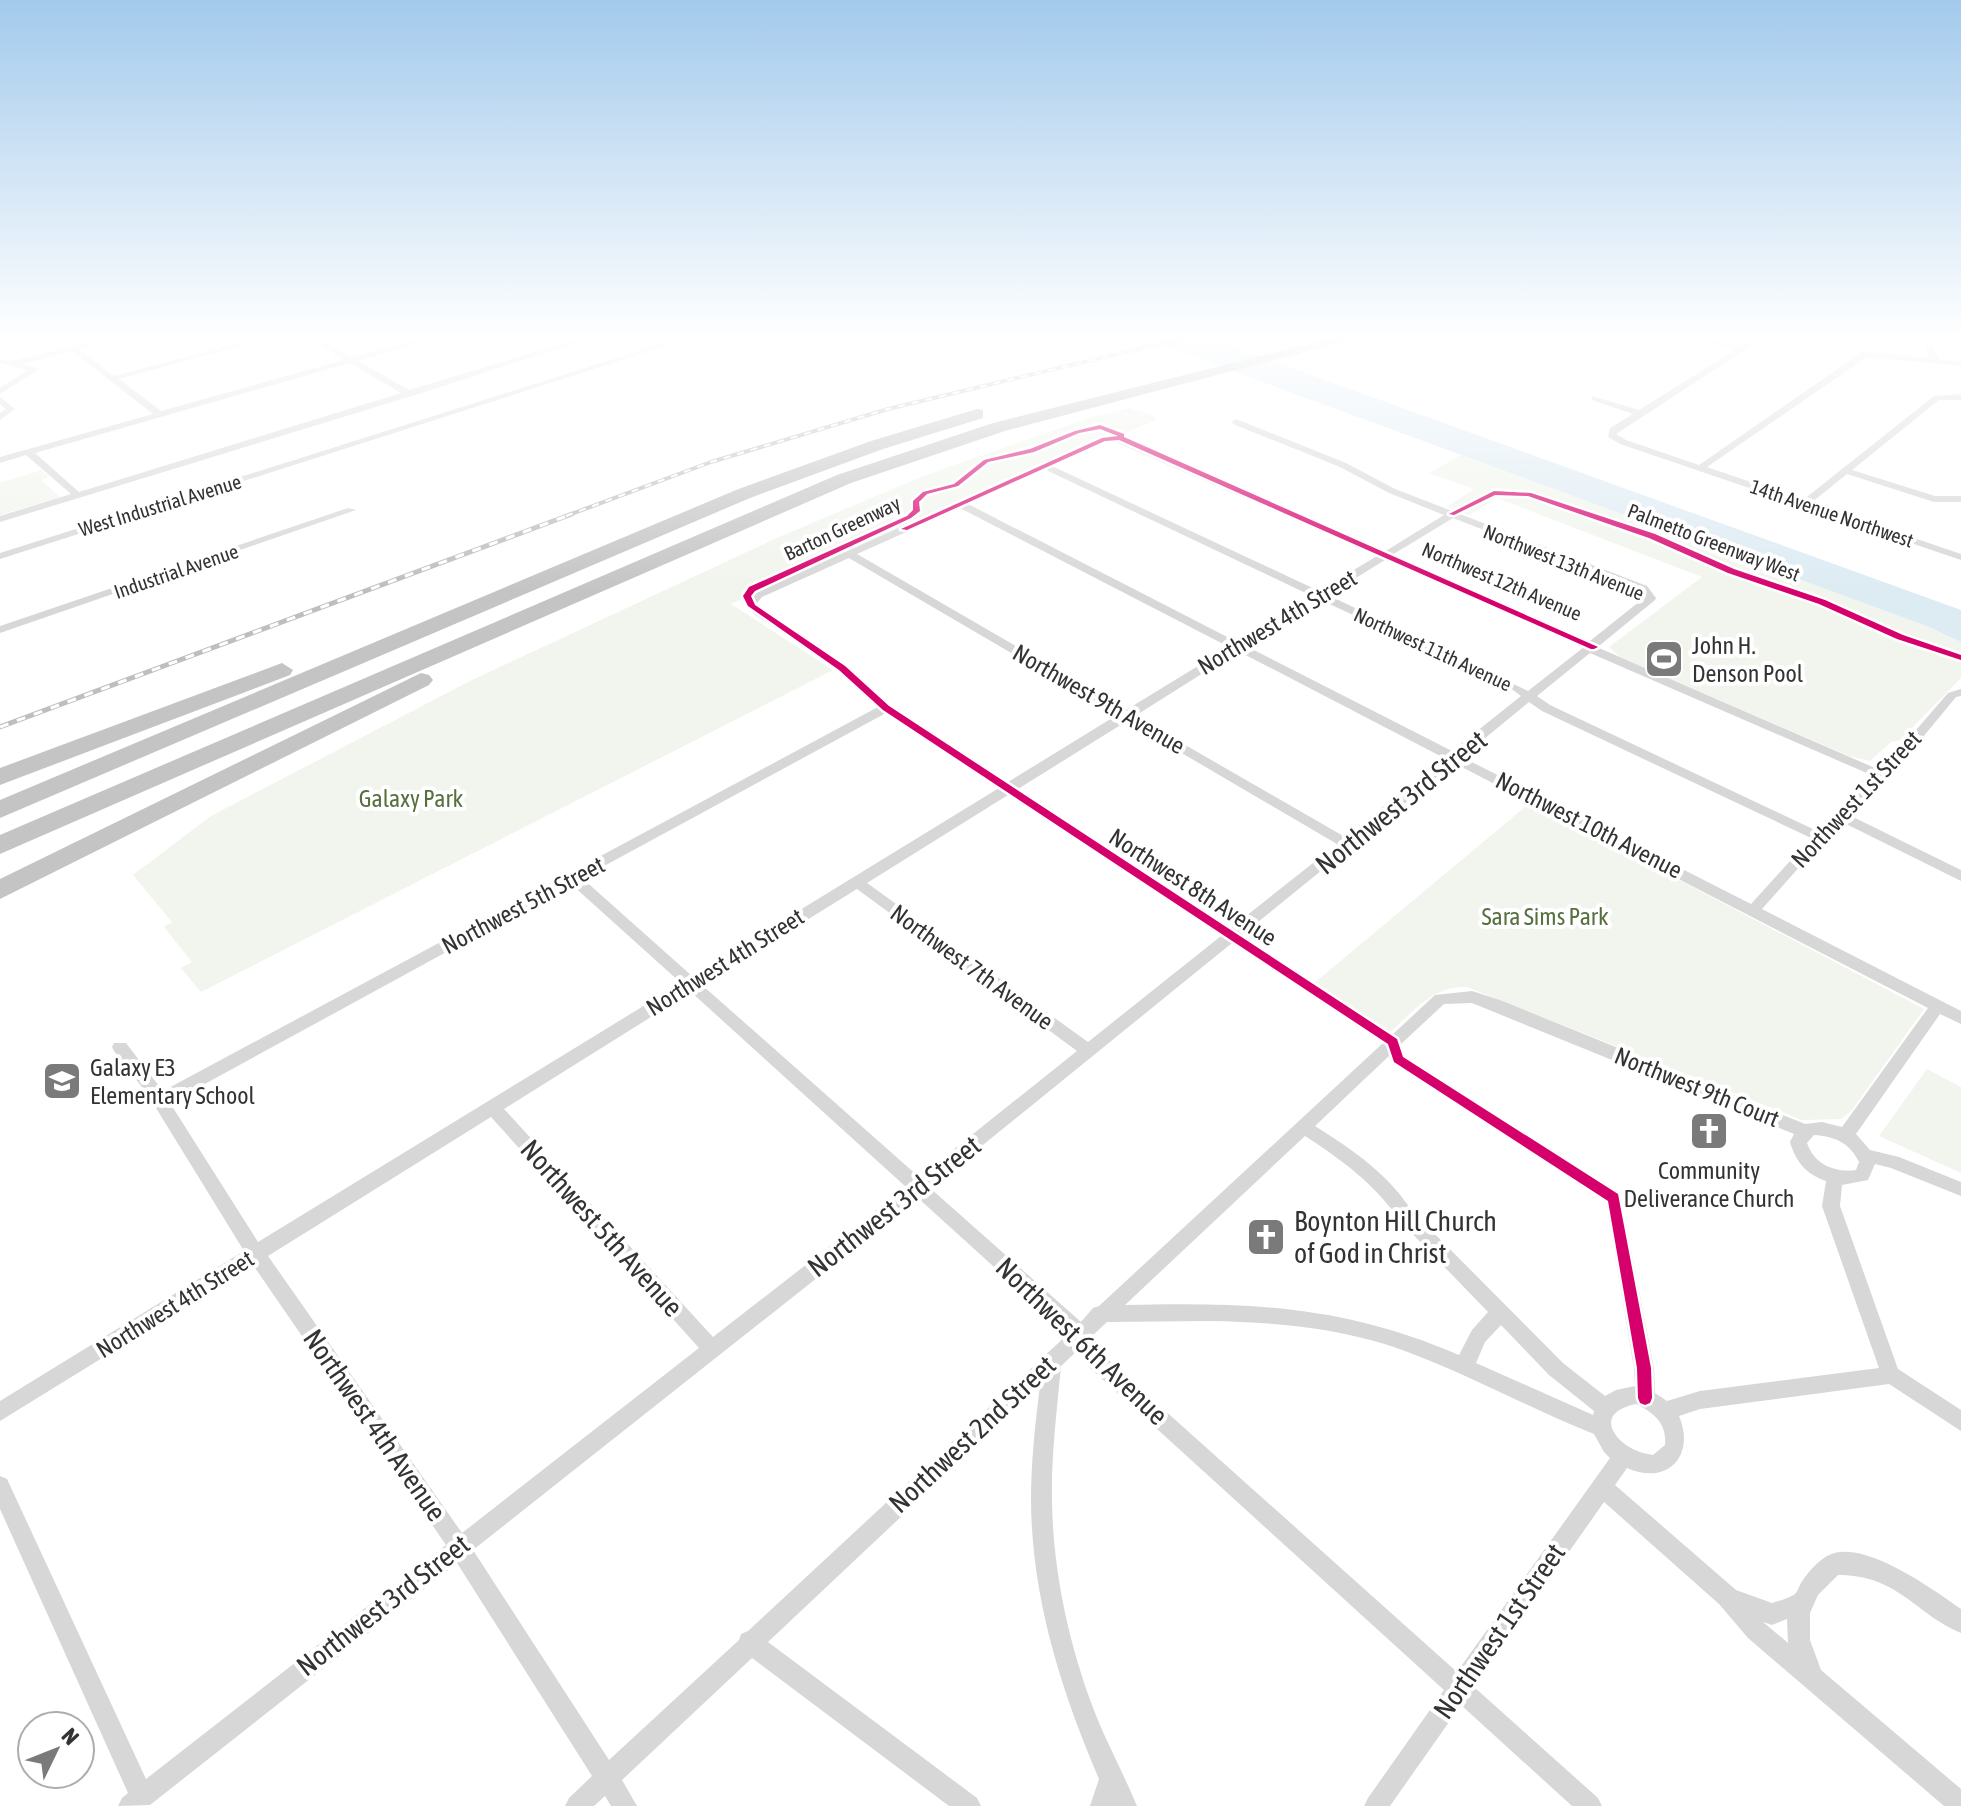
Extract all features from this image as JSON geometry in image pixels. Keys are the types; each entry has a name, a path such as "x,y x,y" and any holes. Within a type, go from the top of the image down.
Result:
{"highway":[{"path":"0,810 824,463 956,422"},
{"path":"0,845 763,511 948,443 1025,422"},
{"path":"0,890 561,611 948,443"},
{"path":"0,777 480,595 532,584"}],"street":[{"path":"0,460 130,422"},
{"path":"0,519 316,422"},
{"name":"West Industrial Avenue","path":"0,556 421,422"},
{"name":"Northwest 13th Avenue","path":"1237,422 1343,465 1392,491 1651,598"},
{"name":"14th Avenue Northwest","path":"1625,422 1613,430 1613,437 1961,557"},
{"path":"1700,468 1766,422"},
{"path":"1804,504 1908,422"},
{"name":"Northwest 12th Avenue","path":"1044,466 1104,439 1120,438 1450,581 1877,773"},
{"path":"28,452 77,495"},
{"path":"849,554 1044,466"},
{"name":"Northwest 11th Avenue","path":"1044,466 1819,837"},
{"path":"1846,471 1941,500 1961,499"},
{"name":"Northwest 10th Avenue","path":"960,504 1754,909 1961,1018"},
{"name":"Industrial Avenue","path":"0,630 351,510"},
{"name":"Northwest 4th Street","path":"0,1412 1452,514"},
{"name":"Northwest 8th Avenue","path":"849,554 758,595 751,603 758,612 842,668 886,708 1393,1042 1398,1059 1614,1198 1644,1368 1645,1398"},
{"name":"Northwest 9th Avenue","path":"849,554 1349,845"},
{"name":"Northwest 3rd Street","path":"136,1802 458,1545 919,1187 1349,845 1651,598"},
{"name":"Northwest 1st Street","path":"1754,909 1896,752 1914,740 1952,695 1961,692"},
{"name":"Northwest 5th Street","path":"159,1101 886,708"},
{"path":"1838,815 1961,876"},
{"name":"Northwest 6th Avenue","path":"573,878 1080,1333 1097,1362 1590,1806"},
{"name":"Northwest 7th Avenue","path":"856,882 1089,1051"},
{"name":"Northwest 2nd Street","path":"577,1806 1440,999 1472,997 1588,1043"},
{"path":"1938,1006 1845,1136 1864,1155 1893,1162 1961,1189"},
{"name":"Northwest 9th Court","path":"1588,1043 1805,1131 1823,1128 1845,1136"},
{"name":"Northwest 4th Avenue","path":"120,1047 159,1101 256,1254 458,1545 625,1806"},
{"name":"Northwest 5th Avenue","path":"492,1107 711,1348"},
{"path":"1303,1126 1360,1163 1391,1191 1406,1216 1556,1369 1604,1407"},
{"path":"1805,1131 1798,1142 1804,1158 1835,1177 1862,1175 1866,1169 1864,1155"},
{"path":"1835,1177 1831,1206 1891,1375 1961,1421"},
{"path":"1100,1314 1253,1311 1388,1336 1466,1366 1602,1428"},
{"path":"1466,1366 1475,1338 1501,1313"},
{"path":"1052,1360 1042,1479 1044,1556 1060,1641 1111,1779 1125,1806"},
{"path":"1665,1411 1700,1400 1891,1375"},
{"path":"1620,1396 1645,1398 1665,1411 1676,1434 1674,1450 1668,1458 1646,1466 1623,1457 1608,1444 1602,1428 1604,1407 1620,1396"},
{"name":"Northwest 1st Street","path":"1376,1806 1623,1457"},
{"path":"0,1486 136,1802"},
{"path":"1601,1486 1727,1596 1756,1630 1961,1805"},
{"path":"1813,1679 1796,1641 1795,1626 1803,1602 1820,1576 1834,1564 1853,1562 1886,1573 1961,1622"},
{"path":"1727,1596 1772,1614 1803,1602"},
{"path":"749,1642 969,1806"},
{"path":"1102,1806 1111,1779"}],"green space":[{"name":"Galaxy Park","path":"1077,422 1151,422 1118,436 1101,437 731,604 833,670 201,992 181,968 192,962 164,927 172,922 133,875 211,816 470,681 779,537 926,475"},
{"path":"1461,455 1929,627 1961,642 1961,678 1900,740 1891,742 1870,761 1849,756 1620,657 1609,647 1702,577 1497,498 1469,515 1447,507 1474,489 1429,473"},
{"path":"41,470 49,477 41,480 60,497 0,515 0,483"},
{"name":"Sara Sims Park","path":"1531,802 1924,1009 1852,1110 1841,1119 1802,1120 1467,987 1444,990 1434,995 1389,1033 1313,984"},
{"path":"1927,1069 1961,1087 1961,1173 1879,1136"}],"shaded area":[{"path":"1372,422 1442,422 1961,610 1961,642 1929,627"}],"railway":[{"path":"566,516 711,462 844,422"},
{"path":"0,727 572,514"}],"cycle path":[{"name":"Barton Greenway","path":"1120,438 1122,435 1100,427 1077,432 1032,451 986,461 956,485 925,493 916,501 917,511 909,517 752,589 747,596 752,606 842,668 886,708 1393,1042 1398,1059 1614,1198 1644,1368 1645,1398"},
{"name":"Barton Greenway","path":"905,529 1104,439 1120,438 1594,647"},
{"name":"Palmetto Greenway West","path":"1452,514 1494,493 1529,494 1652,536 1731,571 1822,602 1900,637 1961,658"}],"place":[{"name":"John H. Denson Pool","path":"1664,659"},
{"name":"Galaxy E3 Elementary School","path":"62,1081"},
{"name":"Community Deliverance Church","path":"1709,1131"},
{"name":"Boynton Hill Church of God in Christ","path":"1266,1237"}]}
